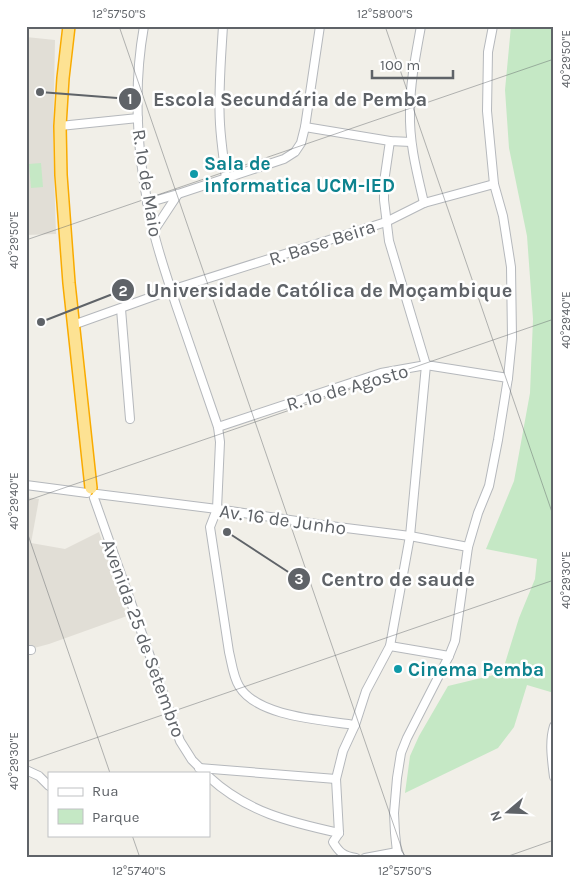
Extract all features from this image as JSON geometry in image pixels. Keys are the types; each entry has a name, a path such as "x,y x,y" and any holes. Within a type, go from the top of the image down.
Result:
{"highway":[{"name":"Avenida 25 de Setembro","path":"69,26 60,126 61,184 68,283 92,493"}],"street":[{"name":"R. 1º de Maio","path":"144,26 138,84 138,118 147,203 171,290 218,427 220,442 217,509 210,527 229,652 234,672 240,687 250,698 266,708 287,715 355,725"},
{"path":"223,26 220,114 226,179"},
{"path":"147,203 226,179 284,159 295,152 301,143 305,128 320,26"},
{"path":"421,26 412,80 410,111 414,164 424,203"},
{"path":"365,858 399,855 394,813 401,753 455,641 468,547 478,513 489,486 508,378 512,338 511,268 503,216 494,184 487,111 488,52 493,26"},
{"path":"60,126 138,118"},
{"path":"305,128 390,141 412,142"},
{"path":"356,858 342,855 333,842 339,833 336,779 342,751 355,725 366,691 390,646 410,536 426,365 389,241 384,200 384,182 390,141"},
{"name":"R. Base Beira","path":"73,325 171,290 386,222 424,203 494,184"},
{"path":"154,232 178,194"},
{"path":"121,309 130,419"},
{"name":"R. 1º de Agosto","path":"218,427 381,373 426,365 508,378"},
{"name":"Av. 16 de Junho","path":"26,485 410,536 468,547"},
{"name":"Avenida 25 de Setembro","path":"92,493 180,740 192,760 202,770"},
{"path":"390,646 449,656"},
{"path":"554,726 552,744 554,776"},
{"path":"26,770 38,776 48,785"},
{"path":"202,770 336,779"},
{"path":"210,778 221,788 247,805 300,824 339,833"}],"shaded area":[{"path":"26,37 55,40 53,143 56,234 26,235"},
{"path":"26,497 39,499 31,543 65,549 99,532 127,616 49,644 34,648 26,647"}],"green space":[{"path":"511,26 554,26 554,693 527,685 514,727 498,748 405,793 410,756 419,736 448,686 502,673 519,618 535,579 537,559 486,549 514,481 530,393 533,319 527,236 509,148 505,90"},
{"path":"41,163 43,187 31,188 29,164"}],"place":[{"name":"Escola Secundária de Pemba","path":"40,92"},
{"name":"Sala de informatica UCM-IED","path":"194,174"},
{"name":"Universidade Católica de Moçambique","path":"41,322"},
{"name":"Centro de saude","path":"227,532"},
{"name":"Cinema Pemba","path":"398,669"}]}
